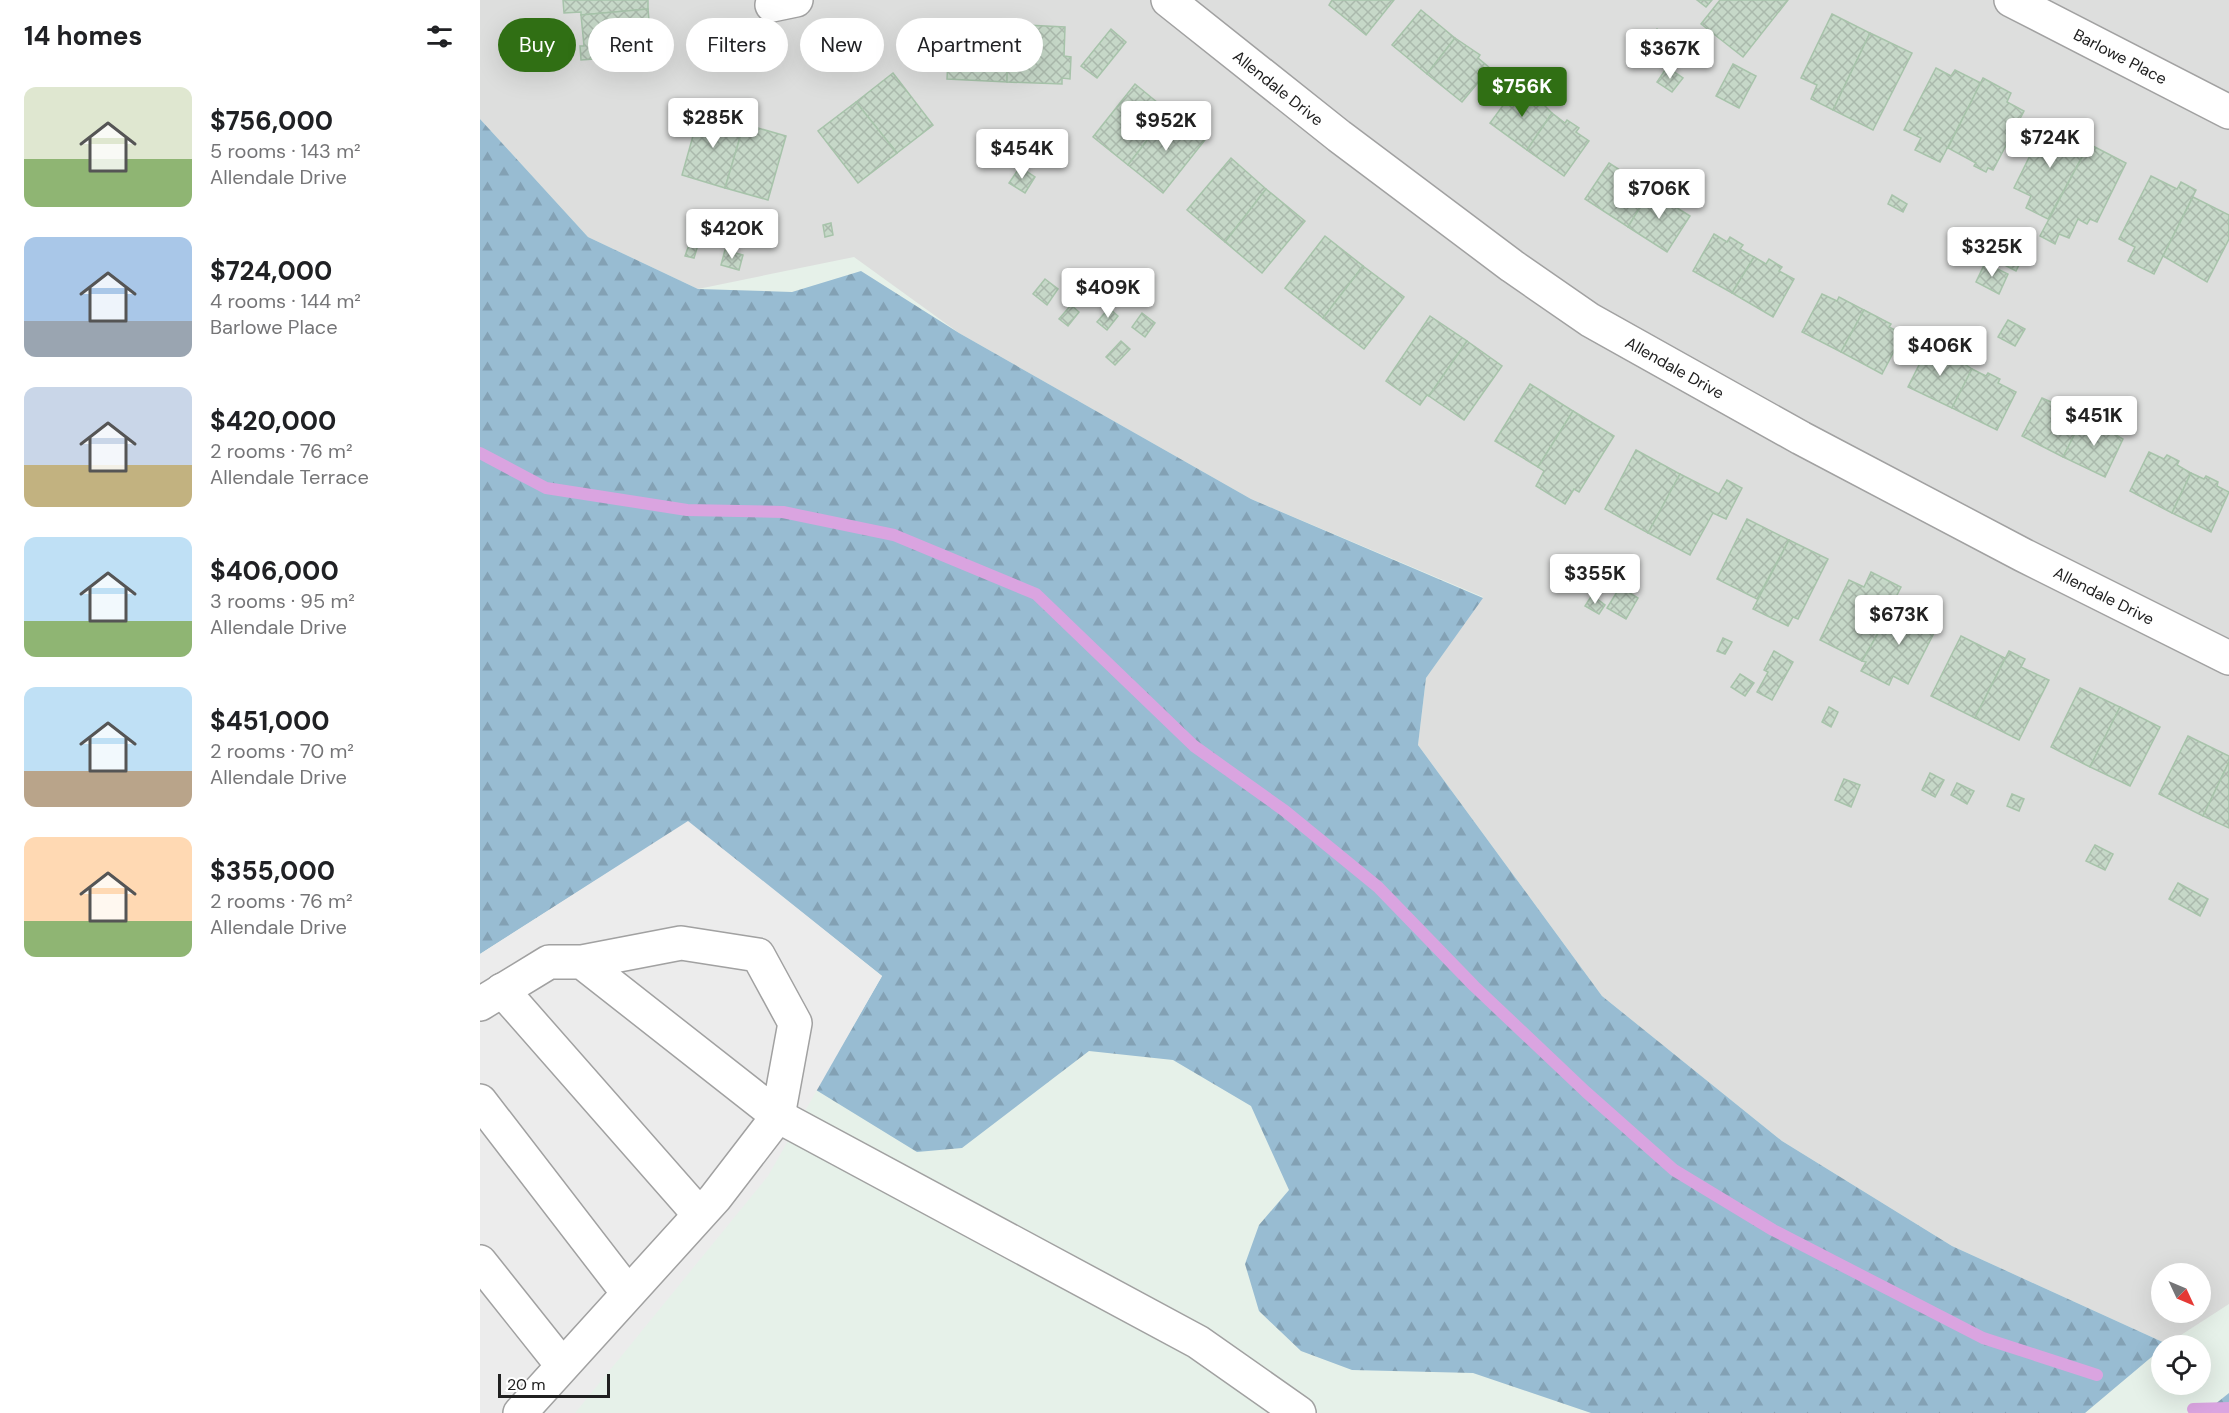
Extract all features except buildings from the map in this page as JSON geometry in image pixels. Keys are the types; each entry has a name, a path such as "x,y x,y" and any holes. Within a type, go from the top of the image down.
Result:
{"street":[{"name":"Allendale Drive","path":"1168,0 1340,136 1512,266 1590,320 1800,438 2023,555 2229,657"},
{"name":"Barlowe Place","path":"2011,0 2229,112"},
{"path":"519,1413 699,1214 778,1116 795,1023 759,955 681,943 582,962 549,962 491,997 699,1214"},
{"path":"582,962 778,1116 1198,1342 1299,1413"},
{"path":"480,1101 628,1293"},
{"path":"480,1262 562,1365"}],"shaded area":[{"path":"480,0 2229,0 2229,1304 2211,1316 2211,1263 2151,1263 2151,1323 2200,1323 2181,1335 2151,1337 1952,1246 1782,1141 1602,996 1418,745 1426,678 1483,597 1251,499 959,333 854,257 698,289 588,237 480,119"},
{"path":"688,821 882,976 768,1176 575,1413 480,1413 480,954"}],"green space":[{"path":"480,119 588,237 698,289 792,292 861,271 959,333 1251,499 1483,598 1426,678 1418,745 1602,996 1782,1141 1952,1246 2151,1337 2151,1357 2085,1413 1591,1413 1473,1373 1352,1370 1301,1351 1259,1311 1245,1264 1259,1225 1289,1190 1251,1106 1173,1060 1089,1051 962,1148 917,1152 816,1090 882,976 688,822 480,954"},
{"path":"2229,1393 2229,1413 2204,1413"}],"waterway":[{"path":"480,453 546,488 687,510 783,512 894,535 1036,594 1194,746 1285,811 1378,887 1474,986 1586,1092 1674,1170 1773,1230 1983,1338 2097,1375"},
{"path":"2193,1409 2229,1408"}]}
